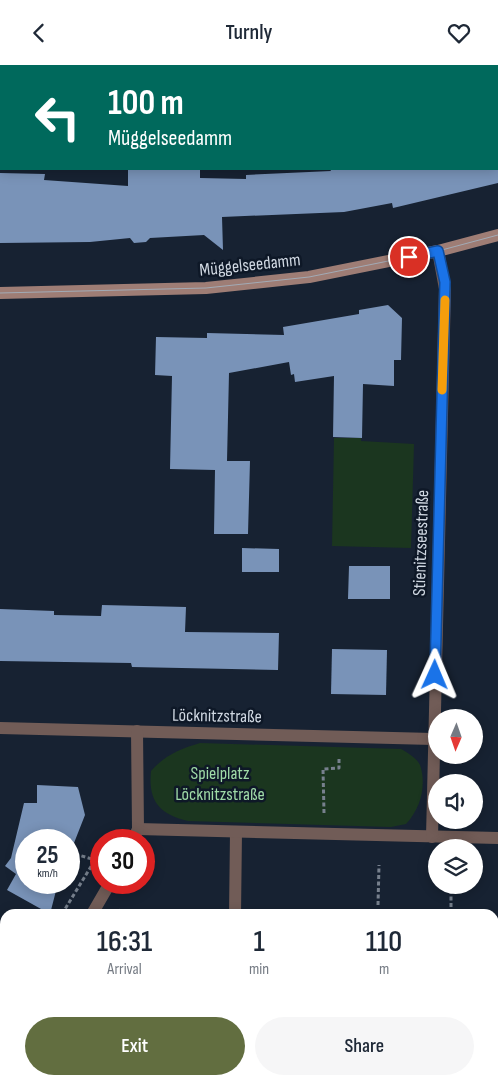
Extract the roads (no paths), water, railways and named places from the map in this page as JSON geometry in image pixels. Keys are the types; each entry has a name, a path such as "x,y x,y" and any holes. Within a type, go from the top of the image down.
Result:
{"main road":[{"name":"Müggelseedamm","path":"0,293 206,288 309,277 438,251 498,235"}],"street":[{"name":"Stienitzseestraße","path":"434,709 445,289 438,251"},
{"name":"Löcknitzstraße","path":"0,728 428,739"},
{"path":"135,829 137,731"},
{"name":"Stienitzseestraße","path":"432,837 433,764"},
{"path":"155,834 236,832 498,838"},
{"path":"235,909 236,832"},
{"path":"95,909 104,894"}],"tram line":[{"path":"0,293 206,288 309,277 438,251 498,235"}],"park label":[{"name":"Spielplatz Löcknitzstraße","path":"220,784"}]}
